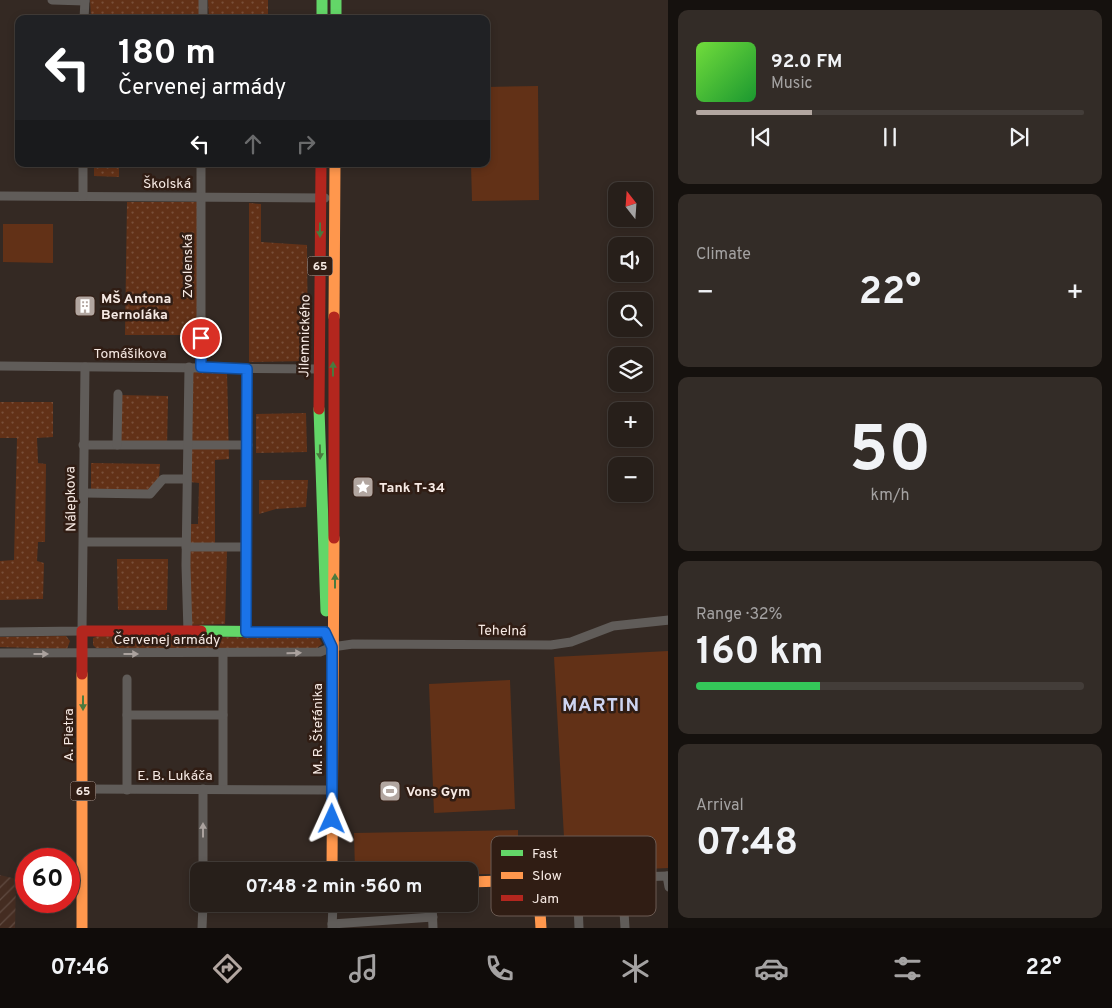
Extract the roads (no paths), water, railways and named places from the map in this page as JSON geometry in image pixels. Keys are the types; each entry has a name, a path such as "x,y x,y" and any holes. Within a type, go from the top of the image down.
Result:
{"main road":[{"path":"322,0 322,15"},
{"path":"336,0 336,15"},
{"name":"Jilemnického","path":"321,167 319,418 325,632"},
{"name":"Jilemnického","path":"332,647 335,620 333,418 335,167"},
{"name":"Červenej armády","path":"82,631 325,632"},
{"name":"A. Pietra","path":"82,631 82,928"},
{"path":"325,632 332,647"},
{"name":"M. R. Štefánika","path":"332,647 332,862"},
{"path":"478,882 491,881"}],"street":[{"path":"52,0 85,0 84,15"},
{"path":"203,0 203,15"},
{"path":"83,167 83,196"},
{"name":"Zvolenská","path":"201,167 201,367"},
{"name":"Školská","path":"0,196 335,199"},
{"name":"Tomášikova","path":"0,366 319,369"},
{"name":"Nálepkova","path":"82,631 85,367"},
{"path":"188,632 186,544 189,367"},
{"path":"246,632 247,369"},
{"path":"117,445 118,394"},
{"path":"319,418 333,418"},
{"path":"83,445 248,445"},
{"path":"84,494 150,494 163,478 187,479"},
{"path":"84,542 247,547"},
{"name":"Tehelná","path":"332,647 353,644 446,643 551,645 570,642 613,626 668,620"},
{"name":"Červenej armády","path":"0,632 82,631"},
{"name":"Červenej armády","path":"0,652 223,654 320,652 332,647"},
{"name":"E. B. Lukáča","path":"223,654 223,789"},
{"name":"E. B. Lukáča","path":"127,679 127,790"},
{"path":"127,715 222,715"},
{"name":"E. B. Lukáča","path":"83,789 332,790"},
{"path":"203,789 203,862"},
{"path":"668,876 668,887"},
{"path":"202,912 202,928"},
{"path":"333,912 332,926 381,925 383,919 433,917"},
{"path":"433,912 434,928"}],"place":[{"name":"MŠ Antona Bernoláka","path":"85,306"},
{"name":"Tank T-34","path":"363,487"},
{"name":"Vons Gym","path":"390,791"}],"district":[{"name":"MARTIN","path":"601,704"}]}
